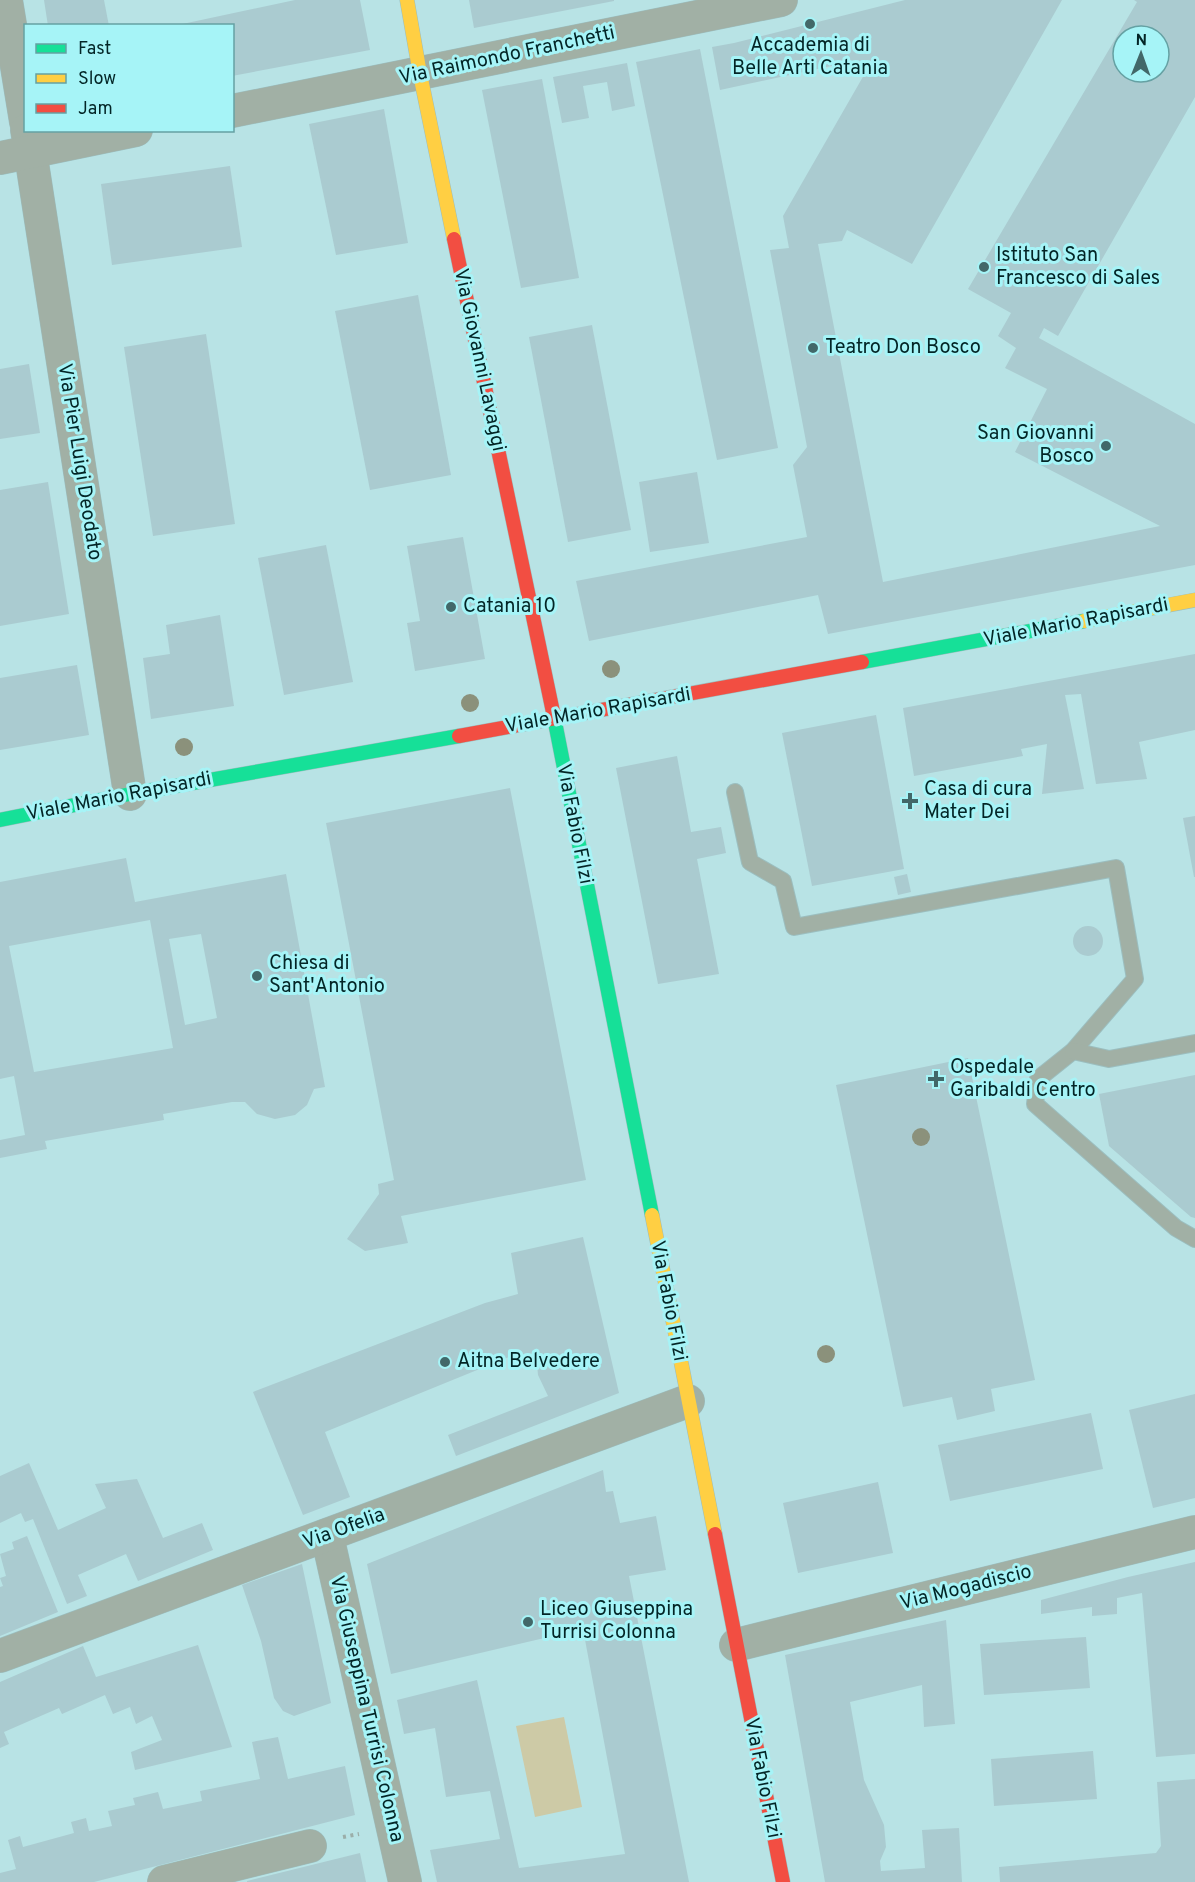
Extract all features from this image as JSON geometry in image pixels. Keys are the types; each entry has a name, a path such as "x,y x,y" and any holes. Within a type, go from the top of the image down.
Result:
{"main road":[{"name":"Via Giovanni Lavaggi","path":"407,0 420,74 554,719"},
{"name":"Viale Mario Rapisardi","path":"0,820 130,794 554,719 1195,600"},
{"name":"Via Fabio Filzi","path":"554,719 783,1882"}],"street":[{"name":"Via Pier Luigi Deodato","path":"6,0 21,140 130,794"},
{"name":"Via Raimondo Franchetti","path":"234,111 782,0"},
{"path":"21,140 113,132"},
{"name":"Via Ofelia","path":"0,1656 688,1401"},
{"name":"Via Mogadiscio","path":"736,1645 1195,1532"},
{"name":"Via Giuseppina Turrisi Colonna","path":"327,1535 405,1882"},
{"path":"164,1882 310,1846"}],"lane":[{"path":"735,792 750,862 783,881 794,927 1116,868 1135,979 1073,1051 1038,1079 1035,1104 1176,1228 1195,1239"},
{"path":"1073,1051 1109,1059 1195,1043"}],"path":[{"path":"310,1846 392,1825"}],"shaded area":[{"path":"564,1717 582,1807 535,1817 516,1726"}],"building":[{"path":"44,0 104,0 109,24 48,24"},
{"path":"295,0 360,0 370,50 234,76 234,24 182,24"},
{"path":"469,0 614,0 614,1 474,28"},
{"path":"905,0 1062,0 912,264 847,230 842,241 818,244 883,582 1160,526 1015,452 1047,389 1005,368 1016,348 998,336 1011,313 968,289 1111,46 1111,84 1171,84 1171,24 1124,24 1137,2 1134,0 1195,0 1195,97 1058,336 1044,328 1039,338 1195,424 1195,565 828,634 818,595 589,641 576,581 807,537 793,465 807,447 770,250 789,248 783,216 868,68 854,61 720,90 712,47"},
{"path":"700,49 778,448 717,460 636,62"},
{"path":"627,63 635,106 612,111 607,82 583,86 589,118 562,123 553,77"},
{"path":"542,79 579,278 521,288 482,90"},
{"path":"384,109 408,243 336,255 309,124"},
{"path":"230,166 242,247 112,265 101,184"},
{"path":"418,295 451,475 370,490 335,311"},
{"path":"592,325 631,530 568,542 529,337"},
{"path":"206,334 235,524 153,536 124,347"},
{"path":"29,364 40,433 0,439 0,369"},
{"path":"697,472 709,543 650,552 639,482"},
{"path":"48,482 69,614 0,626 0,490"},
{"path":"463,537 485,659 415,671 407,623 420,621 407,546"},
{"path":"326,545 353,682 284,695 258,558"},
{"path":"220,615 234,706 151,719 143,658 170,654 166,625"},
{"path":"1195,654 1195,730 1139,742 1147,779 1096,784 1081,694 1065,695 1084,789 1042,794 1047,744 1021,749 1023,756 914,776 903,708"},
{"path":"77,665 89,735 0,750 0,678"},
{"path":"876,715 904,869 812,886 782,733"},
{"path":"677,756 691,832 721,827 726,853 697,859 719,974 658,984 616,768"},
{"path":"510,788 586,1180 401,1216 408,1243 365,1251 347,1239 379,1194 378,1184 394,1180 326,823"},
{"path":"1195,816 1195,877 1194,877 1183,818"},
{"path":"126,858 135,902 286,874 325,1087 314,1089 307,1105 295,1115 275,1119 257,1114 245,1102 232,1102 163,1114 164,1120 45,1141 47,1149 0,1158 0,1140 25,1135 14,1076 0,1079 0,882","holes":["150,920 173,1048 34,1072 9,946","201,934 217,1018 185,1025 169,939"]},
{"path":"907,874 911,892 898,895 894,877"},
{"path":"1088,926 1099,930 1103,941 1099,952 1088,956 1077,952 1073,941 1077,930"},
{"path":"968,1058 1035,1380 991,1389 995,1411 957,1420 952,1397 903,1407 836,1085"},
{"path":"1195,1075 1195,1218 1191,1217 1109,1146 1099,1094"},
{"path":"583,1237 619,1393 456,1456 448,1435 548,1396 538,1375 536,1353 509,1357 325,1432 350,1497 303,1515 253,1392 485,1303 518,1294 511,1253"},
{"path":"1195,1394 1195,1498 1153,1508 1129,1410"},
{"path":"1091,1413 1103,1469 950,1501 938,1445"},
{"path":"29,1463 58,1530 106,1508 95,1484 137,1479 163,1538 202,1523 213,1550 138,1581 126,1554 78,1575 87,1596 67,1604 33,1519 25,1522 21,1513 0,1523 0,1476"},
{"path":"603,1470 606,1492 613,1491 620,1523 656,1516 666,1570 629,1576 689,1882 437,1882 430,1850 500,1839 490,1791 446,1797 435,1728 404,1734 397,1700 477,1680 519,1868 625,1854 583,1629 391,1674 367,1564"},
{"path":"878,1482 893,1553 798,1573 783,1503"},
{"path":"27,1536 58,1612 0,1636 0,1587 3,1586 0,1578 6,1576 0,1554 14,1549 12,1542"},
{"path":"1195,1562 1195,1754 1156,1757 1142,1593 1117,1598 1117,1614 1092,1616 1092,1607 1041,1614 1041,1600"},
{"path":"302,1564 331,1703 294,1716 283,1711 274,1698 261,1641 242,1585"},
{"path":"946,1620 955,1724 924,1727 922,1685 850,1702 864,1780 884,1825 886,1847 880,1861 881,1871 925,1868 922,1830 959,1828 962,1882 825,1882 785,1655"},
{"path":"1086,1637 1090,1688 984,1695 980,1644"},
{"path":"198,1645 232,1747 135,1770 131,1752 162,1740 152,1716 136,1724 130,1707 113,1714 105,1695 62,1714 59,1708 4,1732 9,1744 0,1748 0,1682 83,1646 96,1677"},
{"path":"278,1737 288,1779 345,1766 355,1815 94,1882 0,1882 0,1873 16,1869 8,1840 20,1836 23,1847 74,1833 71,1822 86,1818 89,1831 112,1826 108,1811 135,1805 133,1798 158,1792 163,1809 202,1801 200,1791 260,1779 252,1742"},
{"path":"1093,1751 1097,1799 994,1806 991,1759"},
{"path":"1195,1779 1195,1882 1000,1882 999,1867 1156,1853 1161,1846 1157,1782"},
{"path":"360,1853 366,1882 247,1882 247,1881"}],"traffic: fast":[{"path":"862,662 1084,621"},
{"path":"554,717 652,1215"},
{"path":"0,820 130,794 459,736"}],"traffic: slow":[{"path":"407,0 454,239"},
{"path":"1084,621 1195,600"},
{"path":"652,1215 715,1534"}],"traffic: jam":[{"path":"454,239 554,717"},
{"path":"459,736 862,662"},
{"path":"715,1534 783,1882"}],"place":[{"name":"Accademia di Belle Arti Catania","path":"810,24"},
{"name":"Istituto San Francesco di Sales","path":"984,267"},
{"name":"Teatro Don Bosco","path":"813,348"},
{"name":"San Giovanni Bosco","path":"1106,446"},
{"name":"Catania 10","path":"451,607"},
{"name":"Casa di cura Mater Dei","path":"910,801"},
{"name":"Chiesa di Sant'Antonio","path":"257,976"},
{"name":"Ospedale Garibaldi Centro","path":"936,1079"},
{"name":"Aitna Belvedere","path":"445,1362"},
{"name":"Liceo Giuseppina Turrisi Colonna","path":"528,1622"}]}
